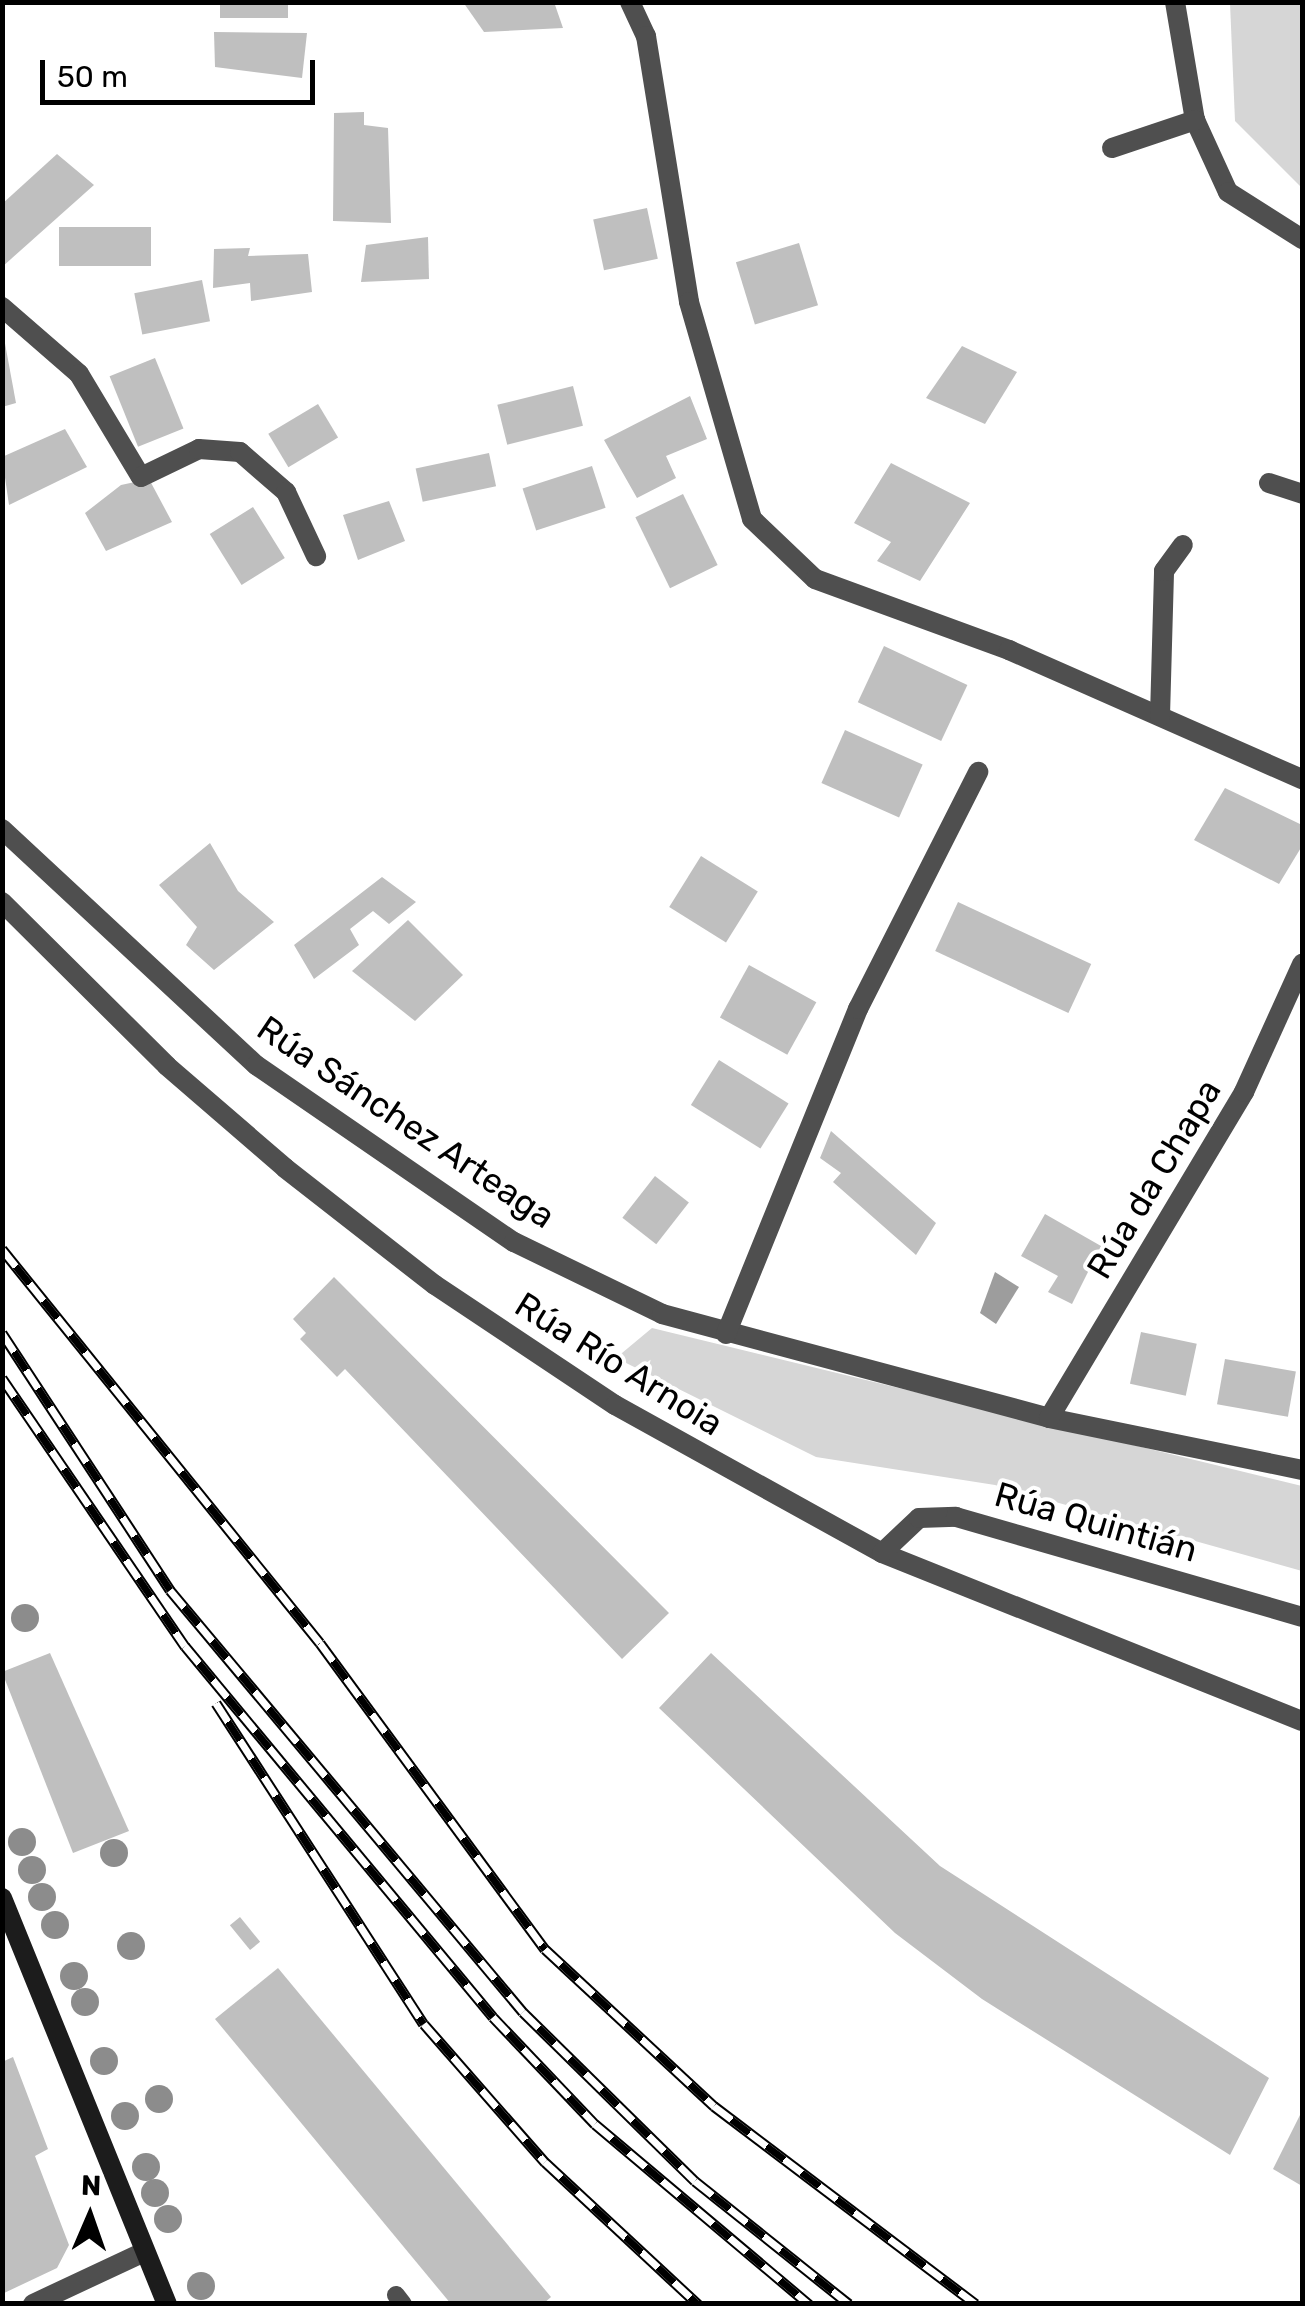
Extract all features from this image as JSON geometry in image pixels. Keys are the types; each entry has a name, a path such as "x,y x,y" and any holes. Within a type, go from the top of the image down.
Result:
{"main road":[{"path":"2,1898 142,2253 167,2304"}],"street":[{"path":"630,2 646,36 689,302 752,519 814,579 1160,716 1302,779"},
{"path":"1176,2 1195,120 1228,192 1302,239"},
{"path":"1112,148 1195,120"},
{"path":"2,308 79,374 141,477 198,449 240,452 286,492 316,556"},
{"path":"1268,482 1302,494"},
{"path":"1160,716 1164,571 1182,545"},
{"path":"726,1334 858,1009 978,772"},
{"name":"Rúa Sánchez Arteaga","path":"2,830 256,1064 514,1242 662,1314 726,1334 1049,1418 1302,1470"},
{"name":"Rúa Río Arnoia","path":"2,902 166,1066 435,1285 615,1405 882,1553 1302,1722"},
{"name":"Rúa da Chapa","path":"1049,1418 1244,1092 1302,966"},
{"name":"Rúa Quintián","path":"882,1553 920,1518 956,1517 1302,1616"},
{"path":"34,2304 142,2253"}],"shaded area":[{"path":"1230,3 1302,3 1302,188 1235,121"},
{"path":"995,1272 1019,1287 996,1324 980,1313"},
{"path":"652,1328 1302,1486 1302,1571 995,1485 816,1457 616,1358"}],"building":[{"path":"220,2 288,2 288,18 220,18"},
{"path":"463,2 554,2 563,28 484,32"},
{"path":"214,32 307,33 302,78 215,67"},
{"path":"364,112 364,125 388,128 391,223 333,221 334,113"},
{"path":"57,154 94,185 2,267 2,204"},
{"path":"647,208 658,259 604,270 593,219"},
{"path":"59,227 151,227 151,266 59,266"},
{"path":"428,237 429,279 361,282 366,245"},
{"path":"799,243 818,305 755,324 736,262"},
{"path":"250,248 248,256 308,254 312,292 251,301 250,283 213,288 214,249"},
{"path":"202,280 210,321 142,334 134,293"},
{"path":"2,339 16,403 2,407"},
{"path":"962,346 1017,372 985,424 926,398"},
{"path":"155,358 183,428 138,447 110,376"},
{"path":"573,386 583,426 507,445 497,405"},
{"path":"690,396 707,439 666,456 676,478 637,498 604,440"},
{"path":"318,404 338,437 288,467 268,434"},
{"path":"65,429 87,467 9,505 2,457"},
{"path":"489,453 496,486 423,502 416,469"},
{"path":"891,463 970,503 920,581 877,561 891,542 854,523"},
{"path":"592,466 606,508 536,530 523,489"},
{"path":"149,479 172,522 106,551 85,513 121,485"},
{"path":"683,494 718,565 670,588 635,517"},
{"path":"389,501 405,541 358,560 343,515"},
{"path":"253,507 285,558 242,585 210,534"},
{"path":"884,646 967,685 941,741 858,702"},
{"path":"845,730 923,765 899,818 821,783"},
{"path":"1225,788 1302,825 1302,846 1279,884 1194,840"},
{"path":"210,843 238,891 274,922 214,970 186,945 197,927 159,885"},
{"path":"701,856 758,892 726,942 669,907"},
{"path":"382,877 416,902 389,924 373,911 350,929 359,945 314,979 294,945"},
{"path":"958,902 1091,964 1068,1013 935,951"},
{"path":"408,920 463,975 415,1021 352,971"},
{"path":"749,965 816,1002 787,1055 720,1017"},
{"path":"719,1060 789,1103 760,1148 691,1105"},
{"path":"831,1131 936,1223 916,1255 833,1182 841,1173 820,1158"},
{"path":"655,1176 689,1202 656,1244 622,1218"},
{"path":"1045,1214 1101,1246 1072,1304 1048,1292 1058,1276 1021,1256"},
{"path":"334,1277 669,1613 622,1659 345,1369 337,1377 300,1339 306,1333 293,1319"},
{"path":"1141,1332 1197,1344 1186,1396 1130,1384"},
{"path":"1225,1359 1296,1372 1288,1417 1217,1404"},
{"path":"50,1653 129,1831 73,1853 2,1672"},
{"path":"711,1653 940,1866 1269,2078 1230,2155 982,1999 895,1933 659,1708"},
{"path":"240,1917 260,1942 250,1950 230,1925"},
{"path":"278,1968 551,2297 543,2304 451,2304 215,2019"},
{"path":"13,2057 48,2149 35,2156 69,2245 57,2268 2,2294 2,2062"},
{"path":"1302,2111 1302,2186 1273,2169"}],"railway":[{"path":"2,1249 320,1643 545,1949 714,2106 976,2304"},
{"path":"2,1333 170,1590 523,2012 695,2181 849,2304"},
{"path":"2,1378 185,1646 493,2017 595,2124 809,2304"},
{"path":"216,1703 424,2024 545,2162 698,2304"}]}
